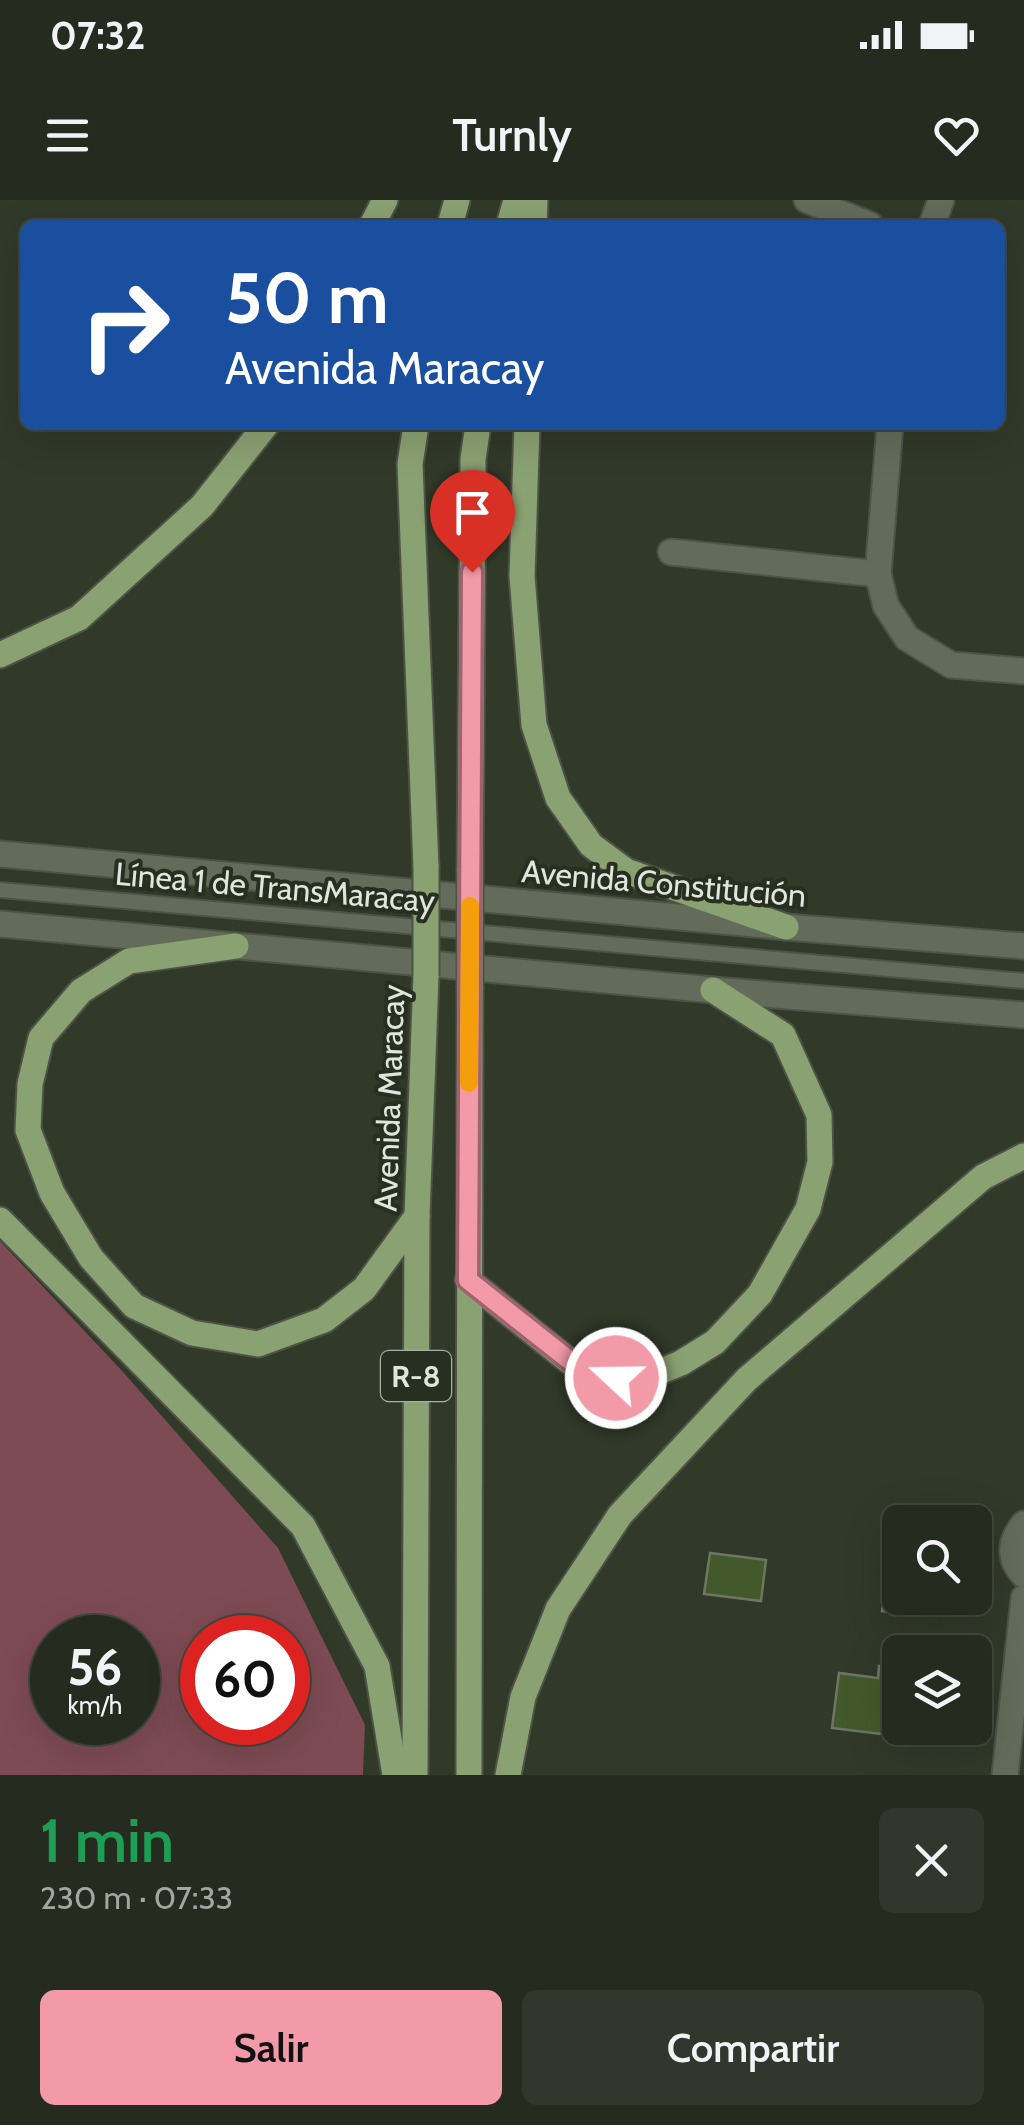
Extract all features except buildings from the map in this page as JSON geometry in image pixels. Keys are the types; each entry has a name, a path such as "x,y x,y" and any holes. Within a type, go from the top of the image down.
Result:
{"main road":[{"path":"0,655 79,618 202,506 262,430"},
{"name":"Avenida Maracay","path":"415,430 410,464 426,867 426,976 417,1216 415,1775"},
{"name":"R-8","path":"469,1775 470,871 473,460 477,430"},
{"path":"528,430 522,576 534,725 558,798 591,845 626,872 786,927"},
{"path":"236,946 129,961 81,991 41,1038 30,1084 28,1130 52,1193 91,1258 134,1306 192,1333 258,1344 324,1320 364,1289 417,1216"},
{"path":"468,1280 569,1360 616,1378 647,1377 682,1363 715,1342 760,1294 808,1209 820,1162 819,1115 783,1036 713,990"},
{"path":"508,1775 524,1697 558,1609 620,1515 747,1378 984,1178 1024,1156"},
{"path":"0,1220 303,1526 377,1666 395,1775"}],"street":[{"path":"806,200 857,220"},
{"path":"890,430 878,574 886,606 907,638 951,664 1024,671"},
{"path":"671,552 878,574"},
{"name":"Avenida Constitución","path":"0,854 1024,946"},
{"path":"0,924 1024,1015"},
{"path":"1024,1524 1014,1538 1012,1553 1024,1576"},
{"path":"1004,1775 1024,1598"}],"lane":[{"name":"Línea 1 de TransMaracay","path":"0,890 1024,982"}],"shaded area":[{"path":"0,1241 123,1372 278,1548 365,1725 363,1775 0,1775"}],"slow traffic":[{"path":"469,1083 470,906"}],"route":[{"path":"472,572 468,1280 569,1360 616,1378"}]}
